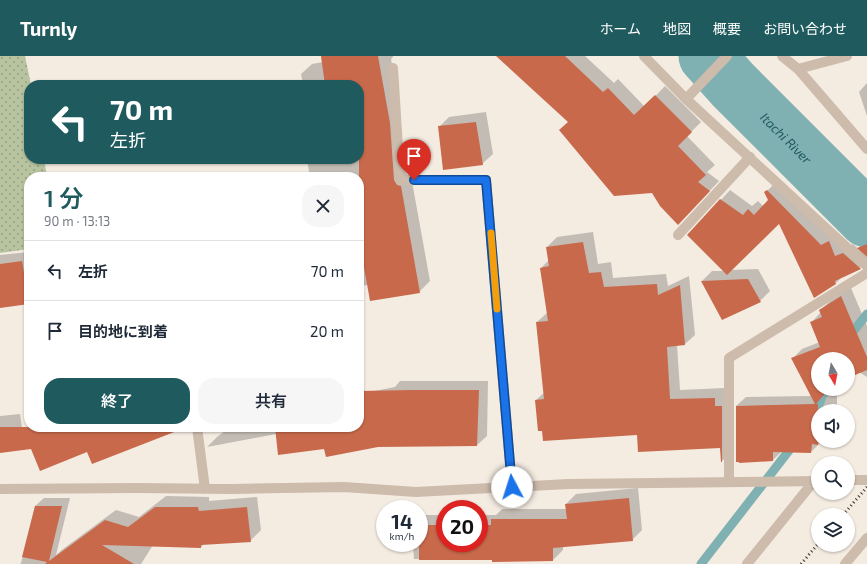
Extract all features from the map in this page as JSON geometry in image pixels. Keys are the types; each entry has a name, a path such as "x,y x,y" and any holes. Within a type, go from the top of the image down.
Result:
{"street":[{"path":"644,56 686,99 867,266"},
{"path":"686,99 727,56"},
{"path":"782,56 798,69 867,149"},
{"path":"798,69 847,56"},
{"path":"394,68 400,180 486,180 512,487"},
{"path":"678,235 750,157"},
{"path":"729,482 729,358 867,273"},
{"path":"198,432 205,489"},
{"path":"855,480 867,480"},
{"path":"0,489 344,487 416,492 568,484 811,481"},
{"path":"747,564 811,487"},
{"path":"845,564 867,538"}],"green space":[{"path":"0,56 25,56 30,80 24,80 24,164 45,164 46,172 24,172 24,250 0,253"}],"building":[{"path":"321,56 378,56 390,123 394,180 397,185 401,186 420,293 370,301 364,267 364,172 359,172 359,164 364,164 364,80 324,80"},
{"path":"496,56 565,56 603,92 608,88 634,115 655,95 692,132 678,146 706,175 698,182 710,191 678,225 660,206 652,193 614,196 559,130 568,122"},
{"path":"476,122 483,165 443,170 438,126"},
{"path":"767,190 821,245 829,241 835,256 843,253 861,269 835,281 836,284 814,298 779,224 727,275 687,235 720,199 743,215 748,209 754,215 768,200 764,192"},
{"path":"583,242 589,273 601,272 604,287 657,284 658,295 680,285 685,345 667,347 670,399 715,398 715,406 722,406 722,462 720,448 638,452 637,435 543,441 542,431 538,431 535,400 544,399 536,322 548,321 540,268 549,266 546,247"},
{"path":"867,244 867,257 857,248"},
{"path":"22,261 24,273 24,305 0,308 0,264"},
{"path":"748,279 761,302 722,320 701,281"},
{"path":"841,296 867,357 867,370 855,375 855,352 811,352 811,396 823,396 815,404 791,358 820,347 810,322 822,317 819,310"},
{"path":"479,390 477,446 378,447 326,457 324,449 278,455 276,432 364,432 364,391"},
{"path":"811,404 811,453 773,452 773,461 736,462 736,406"},
{"path":"0,427 24,427 24,432 174,432 92,464 87,452 40,471 31,449 0,453"},
{"path":"629,498 633,541 553,548 553,561 492,562 492,560 419,560 419,552 428,552 428,525 436,525 436,552 488,552 488,525 491,525 491,519 567,519 565,504"},
{"path":"35,506 62,506 49,561 105,520 128,527 155,507 198,507 199,511 247,507 251,542 201,545 201,548 102,545 134,564 45,564 47,562 22,557"}],"waterway":[{"name":"Itachi River","path":"707,56 733,85 867,219"},
{"path":"840,352 843,344 867,314"},
{"path":"819,404 822,396"},
{"path":"701,564 794,444"}],"railway":[{"path":"849,508 867,487"},
{"path":"801,564 811,552"}],"slow traffic":[{"path":"491,233 497,309"}],"route":[{"path":"414,180 486,180 512,487"}]}
